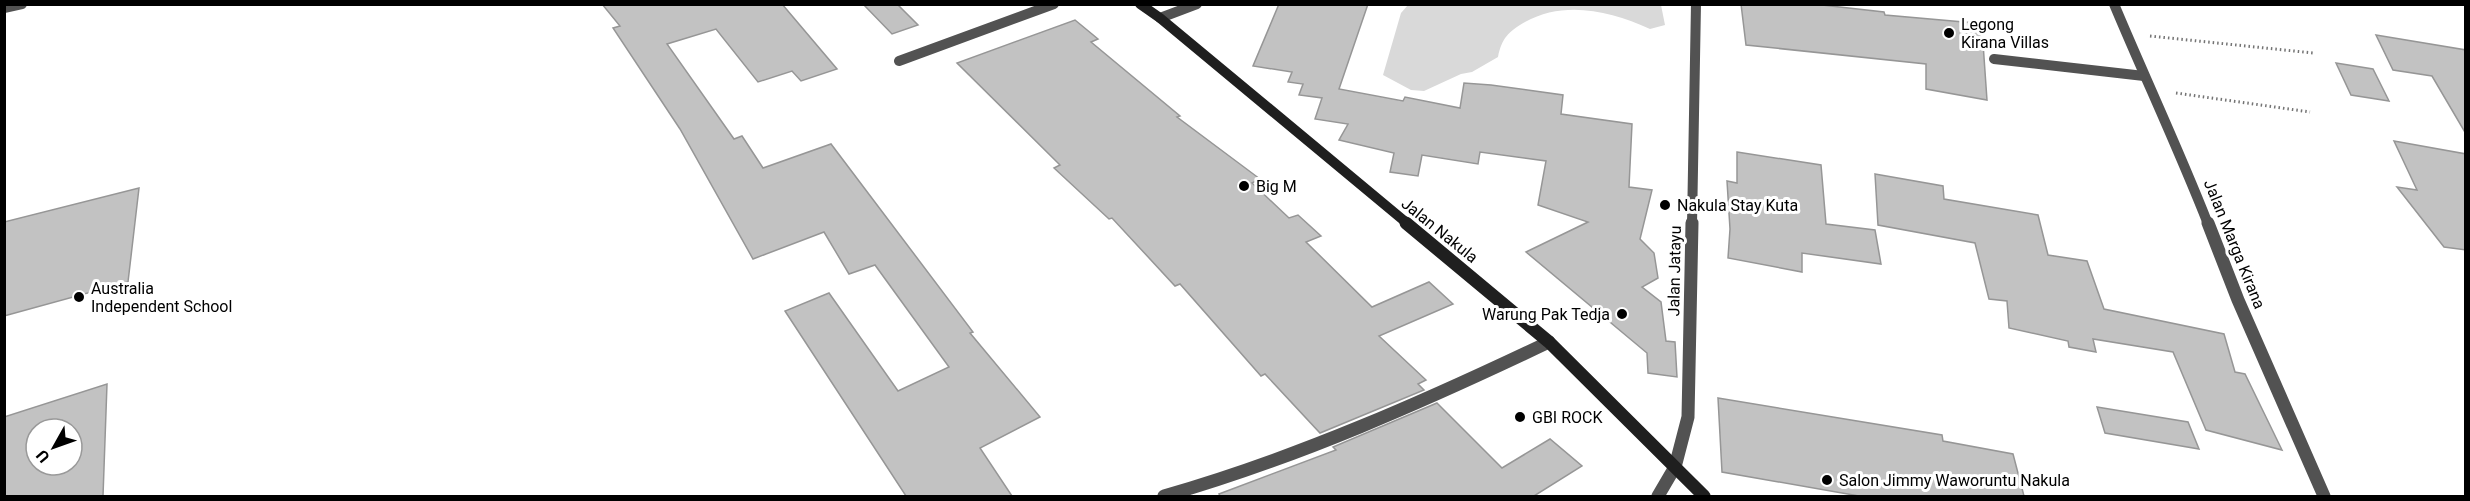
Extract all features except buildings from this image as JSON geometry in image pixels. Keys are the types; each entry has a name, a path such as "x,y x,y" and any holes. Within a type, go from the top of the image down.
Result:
{"main road":[{"name":"Jalan Nakula","path":"1140,4 1160,18 1549,342 1704,496"}],"street":[{"path":"4,8 22,4"},
{"path":"899,62 1054,4"},
{"path":"1160,18 1197,4"},
{"name":"Jalan Jatayu","path":"1658,496 1675,467 1688,417 1696,4"},
{"name":"Jalan Marga Kirana","path":"2114,4 2183,160 2238,300 2324,496"},
{"path":"1994,59 2144,76"},
{"path":"1164,496 1264,464 1460,384 1549,342"}],"path":[{"path":"2126,34 2313,53"},
{"path":"2151,90 2310,112"}],"shaded area":[{"path":"1408,5 1661,5 1665,25 1650,29 1619,17 1588,10 1556,11 1540,15 1510,32 1504,40 1498,57 1472,72 1461,74 1424,91 1411,90 1383,75 1401,13"}],"place":[{"name":"Legong Kirana Villas","path":"1949,33"},
{"name":"Big M","path":"1244,186"},
{"name":"Nakula Stay Kuta","path":"1665,205"},
{"name":"Australia Independent School","path":"79,297"},
{"name":"Warung Pak Tedja","path":"1622,314"},
{"name":"GBI ROCK","path":"1520,417"},
{"name":"Salon Jimmy Waworuntu Nakula","path":"1827,480"}]}
